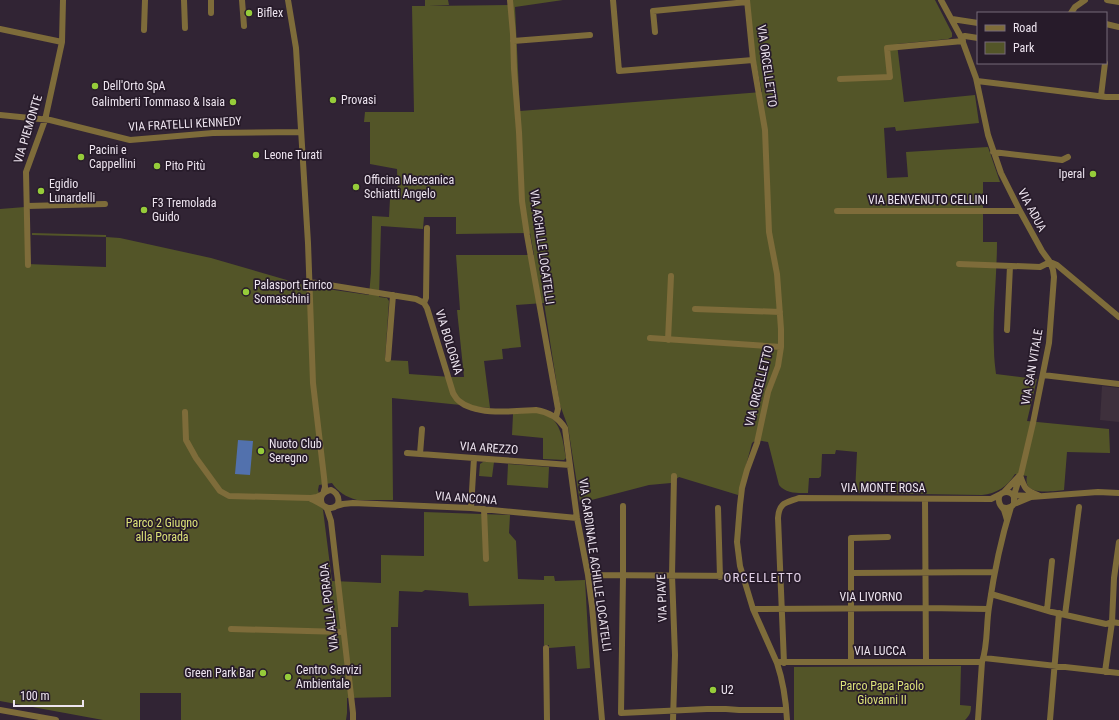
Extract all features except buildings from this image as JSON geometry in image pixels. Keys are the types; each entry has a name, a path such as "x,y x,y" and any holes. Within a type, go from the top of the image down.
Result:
{"street":[{"name":"VIA PIEMONTE","path":"28,265 26,172 45,120 62,42 63,0"},
{"path":"144,30 145,0"},
{"path":"184,0 185,28"},
{"path":"211,0 211,13"},
{"path":"242,0 244,26"},
{"path":"288,0 296,48 310,284 312,383 325,486 321,499 323,505"},
{"path":"613,0 619,71 753,60"},
{"name":"VIA ADUA","path":"941,0 962,39 977,81 993,152 1001,173 1042,251 1050,262 1057,265 1119,317"},
{"path":"1072,12 1075,7 1085,0"},
{"path":"1107,0 1119,2"},
{"path":"654,32 653,11 747,1"},
{"name":"VIA ORCELLETTO","path":"747,1 753,60 765,130 769,232 777,274 781,347 778,366 768,392 757,443 742,488 737,542 742,576 753,609 780,663 787,720"},
{"name":"VIA ACHILLE LOCATELLI","path":"511,3 514,69 520,139 522,201 558,409 556,417"},
{"path":"952,19 977,23"},
{"path":"1107,24 1119,27"},
{"path":"0,29 62,42"},
{"path":"513,41 590,35"},
{"path":"840,80 890,77 887,48 962,39 965,36 977,38"},
{"path":"1101,96 1105,64"},
{"path":"977,81 1119,97"},
{"name":"VIA FRATELLI KENNEDY","path":"0,115 45,120 130,140 213,133 301,132"},
{"path":"993,152 1062,160 1068,157"},
{"path":"27,206 105,204"},
{"name":"VIA BENVENUTO CELLINI","path":"837,211 1020,211"},
{"path":"424,303 426,298 427,228"},
{"path":"959,264 1040,267 1050,262"},
{"name":"VIA SAN VITALE","path":"1014,495 1033,423 1049,339 1054,277 1050,262"},
{"path":"1007,330 1010,266"},
{"path":"668,340 671,276"},
{"name":"VIA BOLOGNA","path":"310,284 393,295 416,299 424,303 427,308 453,393 459,401 481,410 492,412 536,410 543,411 556,417"},
{"path":"388,359 393,295"},
{"path":"695,309 780,312"},
{"path":"650,338 781,347"},
{"path":"1042,375 1119,384"},
{"path":"185,412 186,440"},
{"name":"VIA CARDINALE ACHILLE LOCATELLI","path":"556,417 565,428 577,518 588,576 598,666 602,720"},
{"path":"178,426 182,429 196,458 220,491 229,496 311,498 317,497 329,490 336,493"},
{"path":"420,454 422,429"},
{"name":"VIA AREZZO","path":"407,452 570,465"},
{"path":"471,508 474,458"},
{"path":"1020,475 1024,487 1031,493 1044,496"},
{"name":"VIA SAN VITALE","path":"1003,493 1020,475"},
{"name":"VIA PIAVE","path":"673,720 674,655 672,575 674,476"},
{"path":"311,498 329,508 335,506 338,502 336,493 324,477"},
{"path":"1007,520 998,499 1003,493 1031,497 1098,492 1119,493"},
{"name":"VIA ANCONA","path":"336,493 353,504"},
{"name":"VIA MONTE ROSA","path":"782,609 778,518 778,508 781,505 799,498 991,499 1003,493"},
{"path":"978,720 988,609 1007,520 1015,499 1014,495"},
{"path":"991,499 1008,508 1031,497"},
{"path":"925,499 926,662"},
{"name":"VIA ANCONA","path":"335,506 353,504 471,508 577,518"},
{"name":"VIA ALLA PORADA","path":"323,505 327,510 330,521 353,717 356,720"},
{"name":"VIA ALLA PORADA","path":"330,521 335,506"},
{"path":"623,506 621,713 726,709 786,710"},
{"path":"1065,615 1079,507"},
{"path":"718,508 720,576"},
{"path":"484,509 486,559"},
{"path":"851,662 851,538 888,537"},
{"path":"1105,672 1112,622 1114,578 1119,542"},
{"path":"1047,610 1052,561"},
{"path":"851,573 995,572"},
{"path":"588,576 742,576"},
{"path":"991,594 1065,615 1106,624 1112,622 1119,623"},
{"name":"VIA LIVORNO","path":"753,609 988,609"},
{"path":"780,663 782,609"},
{"path":"1050,720 1058,613"},
{"path":"231,629 343,632"},
{"path":"546,648 547,720"},
{"name":"VIA LUCCA","path":"780,663 983,660 1119,673"},
{"path":"0,712 56,720"}],"shaded area":[{"path":"1102,386 1119,388 1119,422 1100,420"}],"green space":[{"name":"Parco 2 Giugno alla Porada","path":"425,0 448,0 449,5 429,6 513,5 513,0 563,0 515,7 520,111 762,92 755,58 749,0 935,0 952,33 952,37 948,39 897,44 904,102 975,95 979,123 896,131 895,127 884,128 887,178 908,177 906,152 988,147 1000,182 983,182 983,242 997,242 994,323 994,356 996,374 1037,379 1027,421 1109,429 1110,453 1067,452 1064,490 1046,492 1034,490 1029,487 1027,483 1027,476 1015,474 1001,489 982,495 855,493 857,452 836,450 835,454 822,454 821,476 819,478 809,478 808,493 800,493 785,490 779,485 768,442 756,440 752,443 738,495 679,477 671,483 649,485 580,503 568,427 560,405 544,303 516,305 521,347 502,349 503,359 484,361 490,408 392,398 393,500 357,500 343,494 332,483 319,485 318,490 323,510 332,581 381,583 381,555 424,556 424,512 510,515 509,533 516,541 518,579 544,580 544,576 554,576 555,581 585,580 590,668 577,669 575,646 549,648 549,645 544,645 544,604 469,606 468,593 425,590 422,592 399,591 398,627 391,627 391,697 347,698 346,720 181,720 181,693 140,693 140,720 103,720 0,701 0,209 25,207 27,264 106,267 106,237 120,238 211,258 304,285 305,289 320,288 369,295 372,216 389,217 390,199 398,198 397,169 370,164 370,122 364,122 365,112 414,112 412,6 425,6","holes":["424,217 456,217 456,234 530,233 534,255 456,255 460,310 457,310 464,377 409,374 408,361 385,360 389,301 387,298 379,297 381,226 423,229"]},
{"path":"32,233 106,235 106,237 32,235"},
{"path":"532,412 545,414 551,417 555,422 563,439 566,458 564,460 543,459 543,438 512,435 513,414"},
{"path":"483,462 494,462 492,477 479,476 480,464"},
{"path":"508,464 549,467 548,488 507,485"},
{"name":"Parco Papa Paolo Giovanni II","path":"961,666 960,705 971,706 970,713 965,720 794,720 794,667"}],"water":[{"path":"238,440 253,441 250,475 235,474"}],"place":[{"name":"Biflex","path":"249,13"},
{"name":"Dell'Orto SpA","path":"95,86"},
{"name":"Provasi","path":"333,100"},
{"name":"Galimberti Tommaso & Isaia","path":"233,102"},
{"name":"Leone Turati","path":"256,155"},
{"name":"Pacini e Cappellini","path":"81,157"},
{"name":"Pito Pitù","path":"157,166"},
{"name":"Iperal","path":"1093,174"},
{"name":"Officina Meccanica Schiatti Angelo","path":"356,187"},
{"name":"Egidio Lunardelli","path":"41,191"},
{"name":"F3 Tremolada Guido","path":"144,210"},
{"name":"Palasport Enrico Somaschini","path":"246,292"},
{"name":"Nuoto Club Seregno","path":"261,451"},
{"name":"Green Park Bar","path":"263,673"},
{"name":"Centro Servizi Ambientale","path":"288,677"},
{"name":"U2","path":"713,690"}],"district":[{"name":"ORCELLETTO","path":"763,577"}]}
